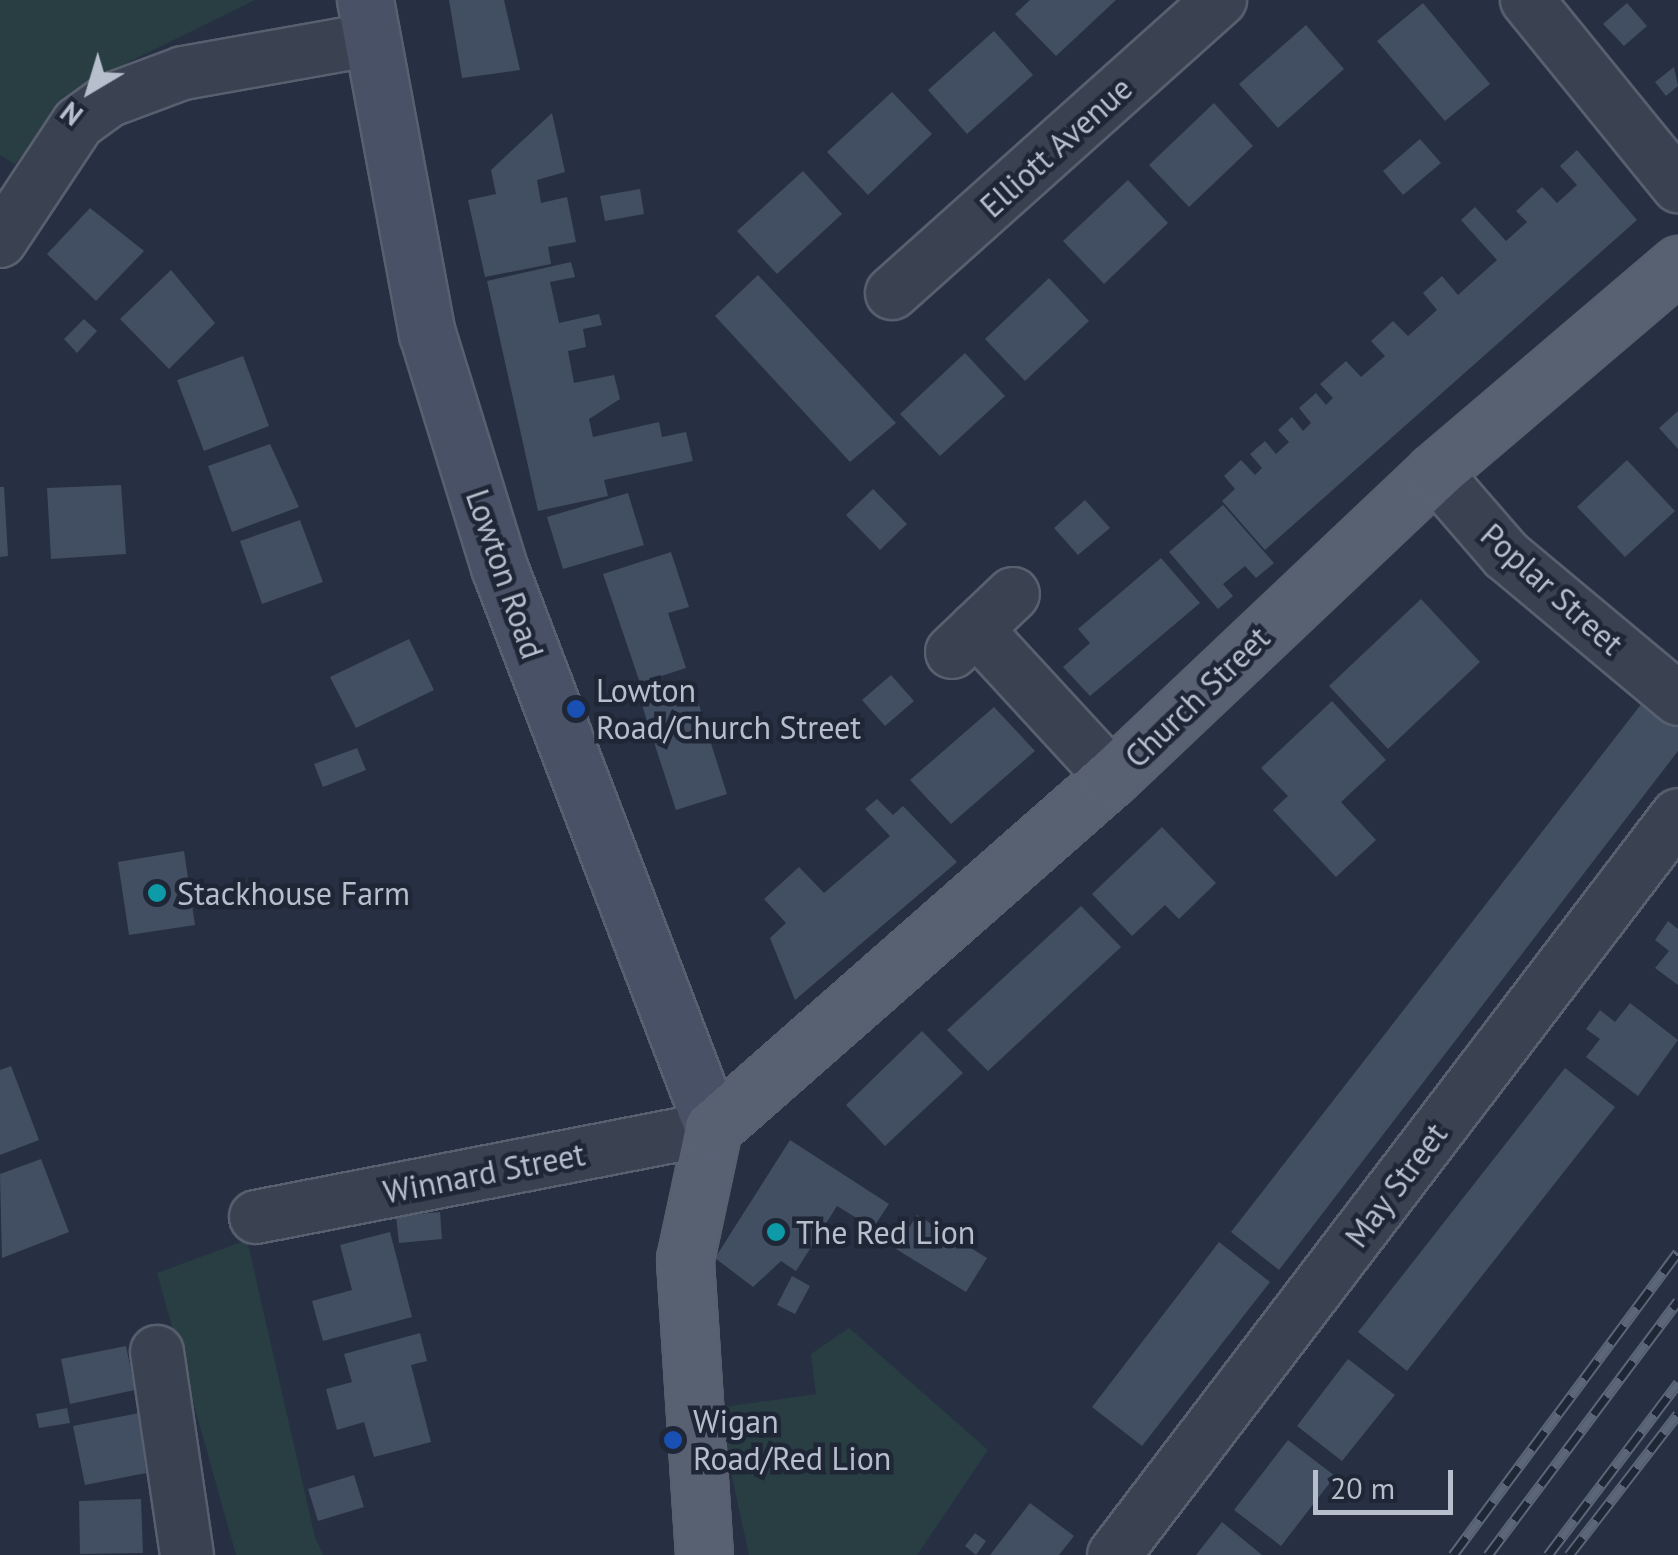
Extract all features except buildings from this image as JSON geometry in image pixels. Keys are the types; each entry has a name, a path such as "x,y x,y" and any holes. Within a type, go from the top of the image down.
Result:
{"main road":[{"name":"Lowton Road","path":"369,20 428,333 499,567 713,1128"},
{"name":"Church Street","path":"713,1128 1112,778 1434,472 1678,264"},
{"path":"704,1555 685,1259 713,1128"}],"street":[{"name":"Elliott Avenue","path":"892,293 1220,0"},
{"path":"1527,0 1678,186"},
{"path":"6,216 84,116 137,86 369,20"},
{"name":"Poplar Street","path":"1434,472 1506,556 1678,698"},
{"path":"1013,594 964,640 1112,778"},
{"name":"May Street","path":"1114,1555 1678,815"},
{"name":"Winnard Street","path":"256,1217 713,1128"},
{"path":"158,1352 186,1555"}],"green space":[{"path":"0,0 255,0 84,84 15,164 0,155"},
{"path":"247,1240 315,1537 323,1555 236,1555 157,1273"},
{"path":"849,1328 988,1450 917,1555 749,1555 717,1408 816,1394 811,1354"}],"railway":[{"path":"1453,1555 1678,1252"},
{"path":"1488,1555 1678,1301"},
{"path":"1548,1555 1678,1383"},
{"path":"1569,1555 1678,1414"}],"place":[{"name":"Lowton Road/Church Street","path":"576,709"},
{"name":"Stackhouse Farm","path":"157,893"},
{"name":"The Red Lion","path":"776,1232"},
{"name":"Wigan Road/Red Lion","path":"673,1440"}]}
